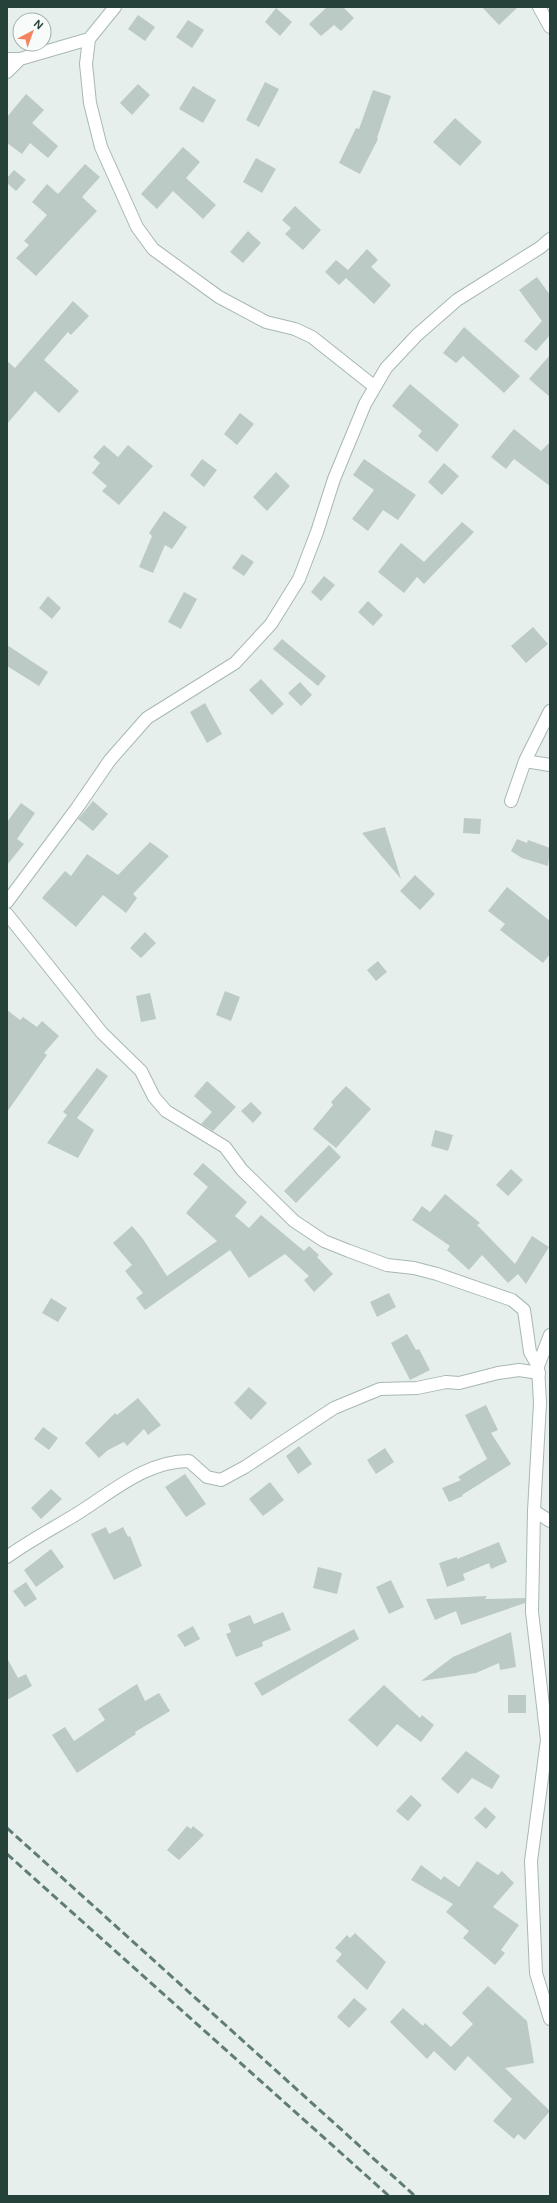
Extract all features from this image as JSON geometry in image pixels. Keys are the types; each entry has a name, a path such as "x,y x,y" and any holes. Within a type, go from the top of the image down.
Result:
{"street":[{"path":"115,7 89,39 86,64 90,103 101,147 137,227 153,249 219,297 266,322 295,329 312,337 375,387"},
{"path":"540,7 550,27"},
{"path":"7,59 20,59 89,39"},
{"path":"7,72 20,59"},
{"path":"7,902 110,760 147,718 235,663 271,624 299,579 317,532 334,479 365,404 386,368 417,335 457,300 541,247 550,238"},
{"path":"511,800 525,761 550,711"},
{"path":"525,761 550,764"},
{"path":"7,914 102,1032 141,1071 154,1097 166,1111 225,1147 242,1170 294,1221 324,1241 386,1265 414,1268 437,1274 470,1287 512,1300 524,1310 530,1352 538,1369 540,1403 534,1511 532,1612 546,1740 531,1861 536,1973 550,2019"},
{"path":"538,1369 550,1335"},
{"path":"7,1557 108,1492 151,1468 177,1461 189,1461 207,1477 221,1480 245,1467 334,1408 380,1389 417,1388 446,1382 459,1383 512,1371 538,1369"},
{"path":"534,1511 550,1521"}],"building":[{"path":"327,7 343,7 354,18 341,31 334,25 321,36 309,24"},
{"path":"482,7 518,7 499,25"},
{"path":"276,8 292,22 280,36 265,22"},
{"path":"138,15 155,27 145,41 128,29"},
{"path":"188,20 204,30 192,48 176,37"},
{"path":"265,82 279,89 259,127 246,120"},
{"path":"138,84 150,95 132,115 120,103"},
{"path":"193,86 216,100 203,123 179,109"},
{"path":"373,90 391,96 377,138 378,139 360,174 339,163 356,128 359,129"},
{"path":"26,94 44,110 32,123 58,146 48,158 30,143 22,154 7,143 7,117"},
{"path":"455,118 482,142 460,166 433,142"},
{"path":"183,147 200,162 186,178 216,205 203,219 173,191 157,209 141,194"},
{"path":"256,158 276,169 262,193 243,182"},
{"path":"85,164 100,177 82,197 97,211 36,276 16,258 29,245 24,241 47,215 32,202 47,184 58,194"},
{"path":"14,170 26,180 16,191 7,183 7,178"},
{"path":"295,206 321,230 303,250 285,234 291,228 282,220"},
{"path":"248,231 261,243 243,263 230,252"},
{"path":"367,249 378,260 371,267 391,285 374,304 346,278 339,285 325,272 336,260 348,270"},
{"path":"537,277 550,295 550,335 536,351 524,341 542,321 519,290"},
{"path":"73,301 89,316 71,335 68,332 44,360 79,391 59,413 35,391 7,424 7,361 15,368"},
{"path":"464,327 520,376 504,393 463,356 456,363 443,353"},
{"path":"550,355 550,397 529,379"},
{"path":"410,384 459,425 437,452 418,436 422,431 392,406"},
{"path":"240,413 254,424 237,445 224,434"},
{"path":"514,429 541,451 550,442 550,486 514,459 506,469 491,457"},
{"path":"104,445 118,457 128,445 153,466 119,505 102,491 107,486 92,473 100,463 93,457"},
{"path":"202,459 217,470 204,487 190,475"},
{"path":"364,459 416,495 398,520 383,510 368,531 352,519 374,490 353,475"},
{"path":"444,463 459,476 442,495 428,482"},
{"path":"276,472 290,486 267,511 253,497"},
{"path":"164,511 187,527 172,549 165,545 153,573 139,567 152,536 149,533"},
{"path":"462,522 474,532 424,584 417,577 404,593 378,572 401,543 424,562"},
{"path":"242,554 254,562 244,576 232,568"},
{"path":"324,576 335,585 321,601 311,592"},
{"path":"184,592 197,599 181,629 168,622"},
{"path":"48,596 61,608 52,619 39,608"},
{"path":"368,601 383,615 373,626 358,612"},
{"path":"533,627 548,644 526,663 511,646"},
{"path":"282,639 326,676 318,686 273,649"},
{"path":"7,645 48,672 39,686 7,666"},
{"path":"261,679 284,704 272,715 249,690"},
{"path":"300,682 312,695 301,706 288,693"},
{"path":"205,703 222,734 207,743 190,712"},
{"path":"93,801 108,814 93,831 78,819"},
{"path":"21,803 35,813 17,839 24,844 7,865 7,822"},
{"path":"464,818 481,819 480,834 463,833"},
{"path":"385,827 401,879 362,833"},
{"path":"517,839 527,843 528,840 550,848 548,866 522,858 511,851"},
{"path":"150,842 169,856 133,894 137,898 126,913 103,895 76,927 42,898 65,871 71,876 87,854 118,875"},
{"path":"415,875 435,894 420,910 400,891"},
{"path":"507,887 550,921 550,954 543,963 500,930 505,924 488,911"},
{"path":"145,932 156,943 141,958 130,948"},
{"path":"378,961 387,972 376,981 367,970"},
{"path":"225,991 240,997 231,1021 216,1015"},
{"path":"150,993 156,1019 141,1022 136,996"},
{"path":"7,1010 20,1020 23,1017 37,1027 42,1021 59,1036 44,1053 47,1055 7,1112"},
{"path":"97,1068 108,1076 77,1118 94,1130 78,1158 47,1143 67,1115 63,1112"},
{"path":"207,1081 236,1107 213,1131 201,1124 212,1112 194,1096"},
{"path":"346,1086 371,1109 336,1148 313,1129 333,1105 331,1102"},
{"path":"251,1102 262,1113 253,1123 241,1111"},
{"path":"435,1130 453,1135 448,1151 431,1146"},
{"path":"329,1145 341,1157 296,1203 284,1191"},
{"path":"203,1163 247,1202 235,1216 249,1228 261,1215 304,1251 309,1246 319,1255 317,1257 333,1274 314,1292 304,1280 309,1276 285,1254 249,1278 230,1250 145,1310 136,1298 143,1293 125,1271 132,1265 113,1243 132,1226 143,1239 167,1276 217,1241 186,1213 208,1187 193,1174"},
{"path":"511,1169 523,1180 508,1196 496,1185"},
{"path":"445,1194 480,1223 477,1225 515,1264 532,1236 549,1247 526,1284 518,1274 508,1283 482,1255 469,1270 447,1250 450,1246 412,1220 422,1206 430,1212"},
{"path":"389,1293 396,1307 377,1317 370,1302"},
{"path":"51,1298 67,1308 58,1322 42,1313"},
{"path":"407,1334 416,1350 419,1349 430,1370 410,1380 391,1343"},
{"path":"249,1387 267,1403 251,1420 234,1403"},
{"path":"138,1398 161,1425 148,1435 144,1429 127,1446 124,1442 108,1450 99,1458 85,1443 115,1413 117,1415"},
{"path":"486,1405 498,1430 491,1433 511,1464 462,1495 463,1496 449,1502 442,1488 461,1480 458,1477 487,1459 465,1415"},
{"path":"43,1427 58,1438 49,1450 34,1439"},
{"path":"299,1446 312,1464 298,1474 286,1456"},
{"path":"385,1448 394,1462 376,1474 367,1460"},
{"path":"185,1474 206,1504 186,1517 165,1487"},
{"path":"270,1482 284,1500 263,1516 249,1499"},
{"path":"51,1489 62,1499 41,1519 31,1508"},
{"path":"106,1527 109,1534 123,1527 128,1537 130,1536 142,1566 114,1580 91,1534"},
{"path":"499,1542 507,1562 491,1569 489,1563 463,1574 465,1580 447,1587 439,1563 457,1557 457,1559"},
{"path":"51,1549 64,1567 36,1587 24,1570"},
{"path":"318,1567 342,1573 337,1594 313,1588"},
{"path":"391,1580 404,1607 389,1614 376,1587"},
{"path":"26,1582 37,1599 25,1607 13,1591"},
{"path":"487,1596 485,1599 525,1598 525,1603 461,1625 456,1611 435,1620 426,1599"},
{"path":"283,1612 291,1630 262,1642 263,1646 236,1657 226,1634 231,1632 228,1624 250,1615 254,1624"},
{"path":"193,1626 200,1639 185,1647 177,1635"},
{"path":"354,1629 359,1639 262,1696 254,1683"},
{"path":"511,1632 516,1667 500,1670 499,1663 476,1673 421,1681 453,1657"},
{"path":"7,1658 18,1678 26,1674 32,1686 7,1700"},
{"path":"137,1684 145,1701 159,1693 170,1711 135,1732 136,1734 77,1773 52,1735 65,1727 74,1741 105,1720 98,1709"},
{"path":"384,1685 420,1718 422,1715 434,1725 421,1742 397,1724 377,1747 348,1720"},
{"path":"508,1695 526,1695 526,1713 508,1713"},
{"path":"466,1751 500,1776 492,1789 472,1778 458,1794 441,1779"},
{"path":"411,1795 422,1805 408,1821 396,1811"},
{"path":"485,1807 496,1817 486,1829 474,1818"},
{"path":"187,1826 191,1829 193,1826 204,1835 179,1860 167,1850"},
{"path":"477,1861 498,1875 502,1871 514,1883 493,1907 519,1925 501,1950 505,1953 495,1965 463,1938 469,1931 446,1912 453,1904 411,1880 421,1865 441,1880 444,1876 459,1887"},
{"path":"355,1933 386,1962 367,1990 336,1961 342,1954 335,1948 347,1935 350,1938"},
{"path":"488,1986 527,2021 534,2063 505,2068 550,2111 525,2140 518,2134 514,2139 493,2121 512,2099 468,2056 455,2071 434,2051 427,2059 390,2022 403,2008 423,2026 425,2023 451,2047 473,2024 462,2013"},
{"path":"354,1998 367,2009 349,2028 337,2017"}],"railway":[{"path":"7,1828 415,2196"},
{"path":"7,1854 389,2196"}]}
